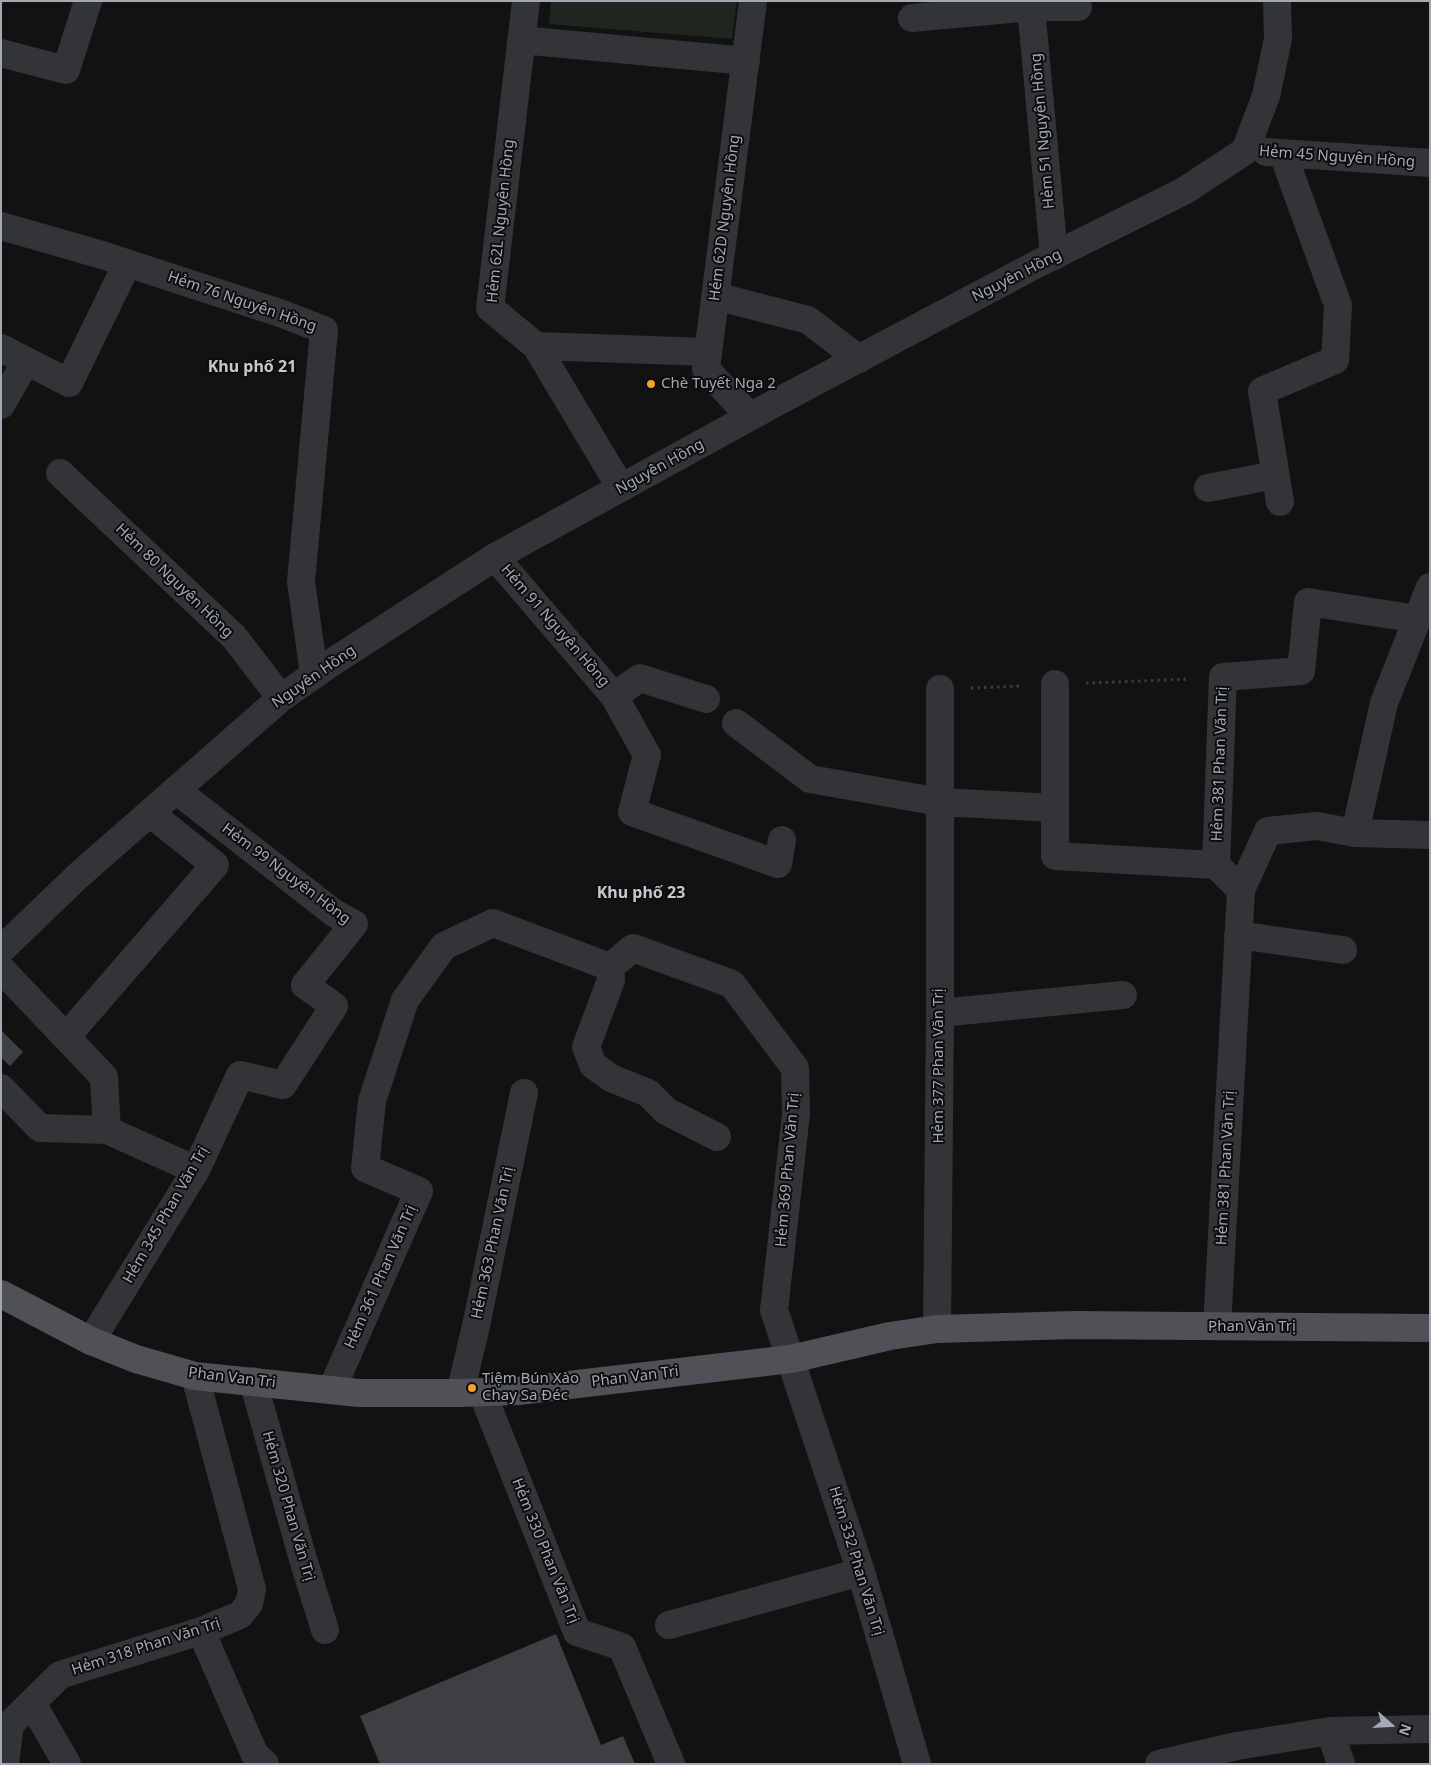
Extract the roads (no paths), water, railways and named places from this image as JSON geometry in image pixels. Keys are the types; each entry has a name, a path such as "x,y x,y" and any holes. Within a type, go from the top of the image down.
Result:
{"main road":[{"name":"Phan Van Tri","path":"1,1294 91,1341 136,1359 196,1376 359,1393 518,1391 791,1359 890,1336 937,1329 1074,1325 1217,1326"},
{"name":"Phan Văn Trị","path":"1217,1326 1430,1328"}],"street":[{"path":"1,53 66,70 88,1"},
{"name":"Hẻm 62L Nguyên Hồng","path":"526,1 490,308 536,346 621,488"},
{"name":"Hẻm 62D Nguyên Hồng","path":"750,418 706,369 753,1"},
{"path":"1245,151 1266,96 1278,39 1278,1"},
{"path":"912,18 1031,7 1078,8"},
{"name":"Hẻm 51 Nguyên Hồng","path":"1031,7 1054,256"},
{"path":"521,40 746,61"},
{"name":"Hẻm 45 Nguyên Hồng","path":"1245,151 1430,163"},
{"name":"Nguyên Hồng","path":"1,950 79,875 281,698 314,674 495,557 859,359 1054,256 1184,191 1245,151"},
{"path":"1280,502 1274,475 1262,391 1335,360 1338,305 1283,154"},
{"name":"Hẻm 76 Nguyên Hồng","path":"2,229 127,264 280,313 324,330 301,582 314,674"},
{"path":"1,348 69,383 127,264"},
{"path":"715,296 808,320 859,359"},
{"path":"536,346 708,352"},
{"path":"1,405 26,360"},
{"name":"Hẻm 80 Nguyên Hồng","path":"60,473 234,637 281,698"},
{"path":"1208,488 1274,475"},
{"name":"Hẻm 91 Nguyên Hồng","path":"495,557 614,696 647,755 632,812 778,864 782,840"},
{"path":"1430,587 1384,703 1354,833 1430,834"},
{"name":"Hẻm 381 Phan Văn Trị","path":"1216,865 1223,677 1301,671 1308,602 1417,619"},
{"name":"Hẻm 91 Nguyên Hồng","path":"614,696 640,678 706,699"},
{"path":"1055,684 1055,856 1216,865 1241,890"},
{"name":"Hẻm 377 Phan Văn Trị","path":"937,1329 940,1013 940,689"},
{"path":"736,723 810,779 940,802 1055,808"},
{"name":"Hẻm 99 Nguyên Hồng","path":"176,790 334,913 354,924 305,985 334,1006"},
{"path":"66,1037 215,865 150,813"},
{"name":"Hẻm 381 Phan Văn Trị","path":"1217,1326 1241,890 1268,831 1317,826 1354,833"},
{"name":"Hẻm 361 Phan Văn Trị","path":"332,1389 419,1191 365,1168 372,1101 405,1000 444,946 493,923 610,967"},
{"path":"1238,935 1343,950"},
{"name":"Hẻm 369 Phan Văn Trị","path":"610,967 633,948 732,984 795,1068 796,1114 774,1310 791,1359"},
{"path":"610,967 611,980 586,1047 593,1065 611,1078 648,1093 666,1111 717,1137"},
{"path":"1,969 104,1077 107,1130"},
{"path":"940,1013 1123,994"},
{"name":"Hẻm 345 Phan Văn Trị","path":"91,1341 196,1170 240,1075 283,1085 334,1006"},
{"path":"1,1088 40,1128 107,1130 196,1170"},
{"name":"Hẻm 363 Phan Văn Trị","path":"471,1392 476,1326 524,1093"},
{"name":"Hẻm 332 Phan Văn Trị","path":"791,1359 861,1572 917,1764"},
{"name":"Hẻm 318 Phan Văn Trị","path":"5,1764 10,1724 60,1675 201,1631 240,1615 249,1604 252,1589 196,1376"},
{"name":"Hẻm 320 Phan Văn Trị","path":"253,1381 294,1561 325,1630"},
{"name":"Hẻm 330 Phan Văn Trị","path":"471,1392 577,1632 622,1647 671,1764"},
{"path":"669,1625 861,1572"},
{"path":"201,1631 255,1755 265,1764"},
{"path":"32,1703 67,1764"},
{"path":"1160,1764 1237,1746 1330,1732 1430,1729"},
{"path":"1330,1732 1341,1764"}],"place":[{"name":"Chè Tuyết Nga 2","path":"651,384"},
{"name":"Tiệm Bún Xào Chay Sa Đéc","path":"472,1388"}],"district":[{"name":"Khu phố 21","path":"252,367"},
{"name":"Khu phố 23","path":"641,893"}]}
